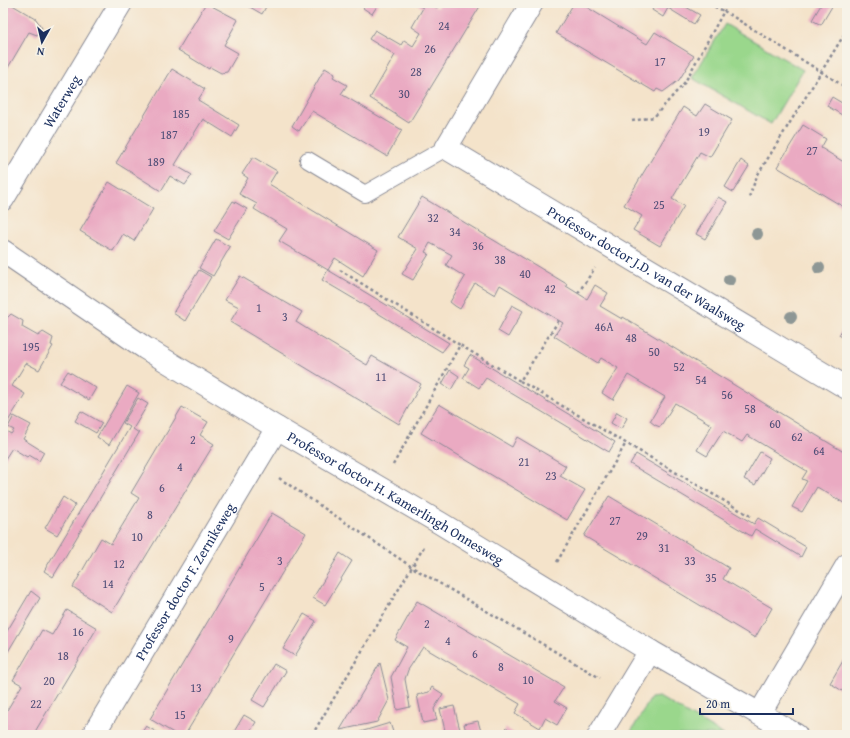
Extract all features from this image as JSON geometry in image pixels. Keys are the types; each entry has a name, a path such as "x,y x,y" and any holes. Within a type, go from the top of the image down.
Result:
{"street":[{"name":"Waterweg","path":"6,188 121,3"},
{"path":"446,148 532,3"},
{"name":"Professor doctor J.D. van der Waalsweg","path":"446,148 847,388"},
{"name":"Professor doctor H. Kamerlingh Onnesweg","path":"3,251 145,348 277,428 440,523 650,651 796,735"},
{"name":"Professor doctor F. Zernikeweg","path":"93,735 277,428"},
{"path":"760,714 847,565"},
{"path":"599,735 650,651"}],"lane":[{"path":"308,160 364,194 446,148"}],"path":[{"path":"709,3 847,88"},
{"path":"632,121 654,117 685,82 724,11"},
{"path":"749,197 757,176 847,30"},
{"path":"340,270 460,345 750,516"},
{"path":"520,381 559,320"},
{"path":"380,488 460,345"},
{"path":"543,586 626,443"},
{"path":"256,462 412,567 625,693"},
{"path":"312,735 412,567 440,523"}],"green space":[{"path":"725,24 803,70 771,124 692,78"},
{"path":"659,697 724,735 629,735 651,698"}],"building":[{"path":"3,3 9,3 36,19 42,28 37,35 29,32 3,76"},
{"path":"206,3 238,20 224,45 238,53 227,72 221,73 210,67 209,69 178,50"},
{"path":"243,3 268,3 262,14"},
{"path":"366,3 379,3 372,14 363,8"},
{"path":"415,3 428,3 437,8 440,3 482,3 409,123 370,98 395,55 369,39 375,30 401,45 404,40 413,46 421,33 412,27 423,8"},
{"path":"574,3 580,3 647,44 655,32 694,56 679,80 663,92 657,89 655,92 556,33"},
{"path":"656,3 679,3 700,15 694,24 668,8 663,17 652,10"},
{"path":"822,3 834,3 821,25 812,20"},
{"path":"325,68 335,74 333,77 347,85 341,94 402,130 387,156 312,111 299,131 292,126"},
{"path":"172,69 205,89 198,100 239,125 232,137 203,119 175,165 192,175 185,185 170,176 161,191 116,163"},
{"path":"832,97 847,106 847,118 827,106"},
{"path":"705,104 732,120 710,157 700,152 672,199 684,206 660,246 633,230 642,216 624,205 683,107 697,116"},
{"path":"803,125 826,139 821,148 847,164 847,209 777,167"},
{"path":"253,157 277,171 269,184 378,250 363,276 335,258 328,270 279,241 287,229 254,209 257,204 239,194 248,178 242,174"},
{"path":"741,160 749,166 733,192 725,187"},
{"path":"109,182 153,209 134,241 123,234 113,251 80,231"},
{"path":"422,197 567,284 566,286 587,299 595,285 608,293 600,306 622,319 623,317 847,454 847,505 817,487 802,512 792,507 807,481 802,479 807,471 747,435 742,442 723,431 707,456 697,450 712,425 675,403 660,427 655,425 650,421 665,397 628,375 613,400 608,397 602,393 618,368 601,358 598,363 554,336 563,323 500,285 495,295 475,283 460,309 455,306 450,302 465,277 446,265 452,255 430,243 425,252 429,254 413,280 402,274 418,249 398,237"},
{"path":"718,197 727,202 705,239 696,234"},
{"path":"233,201 247,209 228,239 214,231"},
{"path":"216,239 230,247 213,276 199,268"},
{"path":"199,270 211,277 185,321 173,313"},
{"path":"328,270 449,343 442,352 322,280"},
{"path":"240,276 302,312 296,322 320,337 367,365 372,356 421,384 399,424 230,322 239,307 225,300"},
{"path":"512,305 523,311 508,337 498,331"},
{"path":"11,314 23,321 22,327 38,336 43,332 53,338 51,345 53,346 39,370 26,363 12,386 25,394 5,426 3,424 3,322"},
{"path":"847,322 847,340 839,335"},
{"path":"470,355 615,442 609,452 486,378 479,388 463,378 469,368 464,365"},
{"path":"450,370 459,376 451,390 442,384"},
{"path":"68,371 96,388 89,400 60,383"},
{"path":"127,386 139,393 109,445 97,437"},
{"path":"138,398 148,404 133,429 139,433 53,577 44,571 130,427 123,423"},
{"path":"439,404 512,447 517,437 566,466 560,476 585,490 567,520 421,433"},
{"path":"182,407 208,422 200,435 214,444 112,612 73,587 101,538 111,544 139,498 131,493"},
{"path":"81,411 102,423 96,433 75,421"},
{"path":"617,412 627,418 621,429 611,423"},
{"path":"14,416 31,425 23,439 44,452 39,461 29,455 27,457 12,448 3,462 3,429 11,434 14,430 8,427"},
{"path":"760,452 770,458 755,485 744,479"},
{"path":"636,454 754,524 758,518 806,547 801,557 755,529 751,536 630,464"},
{"path":"609,496 729,568 723,579 772,608 755,638 584,536"},
{"path":"63,497 75,505 57,535 45,528"},
{"path":"272,513 306,533 185,735 177,735 150,719"},
{"path":"340,553 352,561 325,605 313,598"},
{"path":"31,591 40,598 3,660 3,638"},
{"path":"417,601 564,687 555,701 567,708 557,725 545,718 540,728 515,713 520,704 423,647 408,670 405,679 410,707 397,710 391,677 407,647 395,640"},
{"path":"67,610 97,628 33,735 3,735 3,717 22,685 13,680 42,630 52,635"},
{"path":"304,614 316,621 295,656 283,649"},
{"path":"847,654 847,694 830,683"},
{"path":"380,663 389,700 377,722 340,730"},
{"path":"274,664 286,671 264,707 252,700"},
{"path":"432,687 443,694 434,709 437,720 423,723 417,695 429,692"},
{"path":"454,706 461,734 446,735 440,709"},
{"path":"244,715 256,722 248,735 232,735"},
{"path":"478,721 482,735 467,735 464,724"},
{"path":"390,723 394,735 361,735 360,732"},
{"path":"146,726 162,735 140,735"},
{"path":"506,728 515,734 515,735 502,735"}]}
